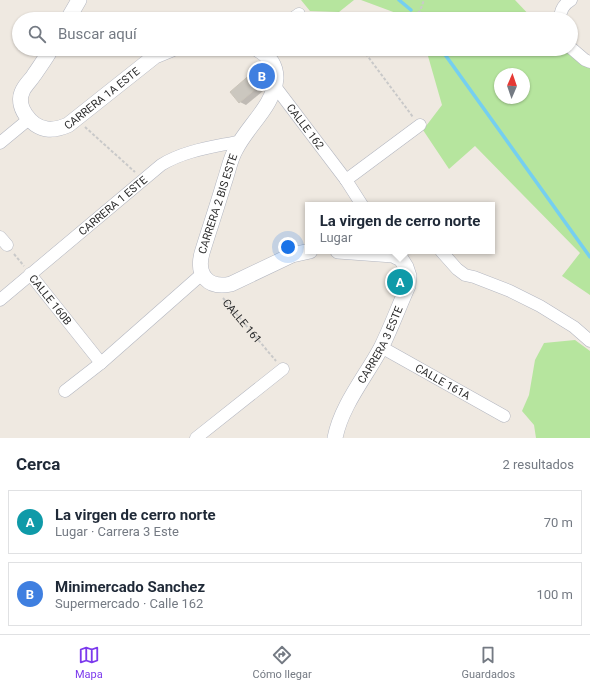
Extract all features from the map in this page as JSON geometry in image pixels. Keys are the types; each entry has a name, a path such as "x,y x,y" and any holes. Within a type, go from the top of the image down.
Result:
{"street":[{"path":"72,12 79,0"},
{"path":"562,12 568,2"},
{"path":"578,54 590,62"},
{"path":"0,143 29,119 24,112 22,105 22,90 47,56"},
{"name":"CARRERA 1A ESTE","path":"29,119 37,126 46,129 57,129 68,125 155,56"},
{"path":"267,56 272,63 276,76 274,85"},
{"name":"CARRERA 2 BIS ESTE","path":"206,278 199,262 233,155 268,102 274,85"},
{"name":"CALLE 162","path":"274,85 346,180 360,202"},
{"path":"346,180 420,125"},
{"name":"CARRERA 1 ESTE","path":"0,300 161,164 184,153 241,141"},
{"path":"65,391 206,278 222,286 231,284 292,255 305,252"},
{"name":"CARRERA 3 ESTE","path":"335,438 347,406 382,347 408,286 409,276 406,267 397,254"},
{"path":"443,254 465,276 510,291 540,306 574,327 590,341"},
{"name":"CALLE 160B","path":"30,274 101,363"},
{"name":"CALLE 161A","path":"382,347 504,416"},
{"path":"196,438 283,369"}],"path":[{"path":"419,12 424,0"},
{"path":"368,56 420,125"},
{"path":"76,119 143,180"},
{"name":"CALLE 160B","path":"4,241 30,274"},
{"name":"CALLE 161","path":"206,278 283,369"}],"green space":[{"path":"301,0 354,0 339,12 310,11"},
{"path":"361,0 515,0 526,12 393,12"},
{"path":"428,56 573,56 590,68 590,295 562,276 580,253 475,146 449,169 423,130 442,105"},
{"path":"575,340 590,351 590,438 536,438 534,425 522,411 529,395 535,360 544,343"}],"building":[{"path":"260,66 270,77 239,103 230,92"}],"waterway":[{"path":"399,0 411,10"},
{"path":"446,56 590,257"}],"place":[{"name":"Minimercado Sanchez","path":"262,76"},
{"name":"La virgen de cerro norte","path":"400,282"}]}
